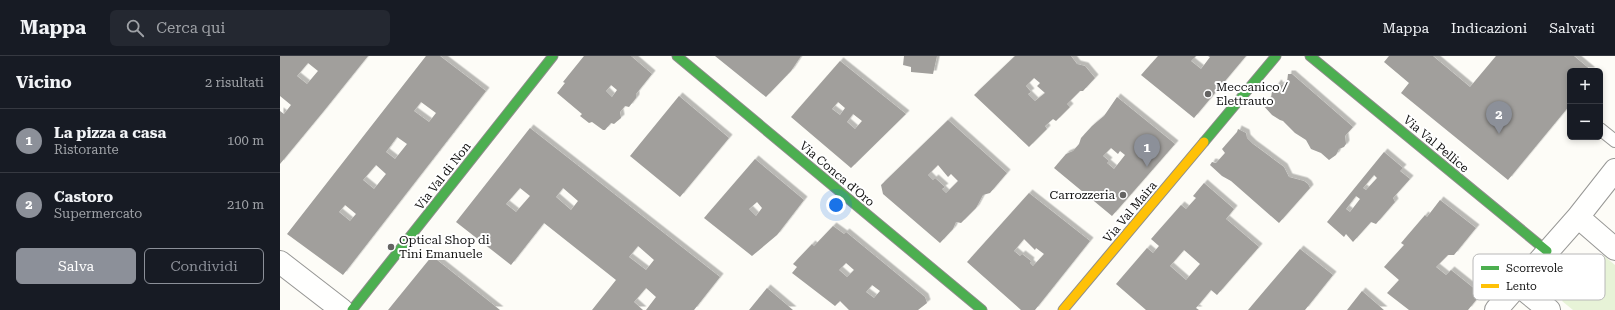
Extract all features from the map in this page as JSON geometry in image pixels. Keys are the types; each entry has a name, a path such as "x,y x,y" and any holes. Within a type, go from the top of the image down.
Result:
{"street":[{"name":"Via Val di Non","path":"352,310 553,56"},
{"name":"Via Conca d'Oro","path":"677,56 982,310"},
{"name":"Via Val Maira","path":"1063,310 1276,56"},
{"name":"Via Val Pellice","path":"1310,56 1548,251"},
{"path":"1545,254 1615,170"},
{"path":"1578,216 1615,249"},
{"path":"280,262 342,310"},
{"path":"1496,310 1505,300"},
{"path":"1537,300 1549,310"}],"lane":[{"path":"1603,131 1615,141"}],"green space":[{"path":"1605,257 1615,265 1615,310 1573,310 1562,301 1605,300"}],"building":[{"path":"280,56 368,56 280,164 280,111 284,114 291,105 280,96","holes":["308,63 318,71 307,84 297,76"]},
{"path":"426,56 440,56 486,91 343,275 287,234","holes":["421,102 436,113 429,122 414,111","397,137 407,144 395,159 386,152","376,165 386,174 374,189 363,180","345,205 356,214 350,221 339,212"]},
{"path":"584,56 631,56 652,74 636,94 636,98 629,107 625,106 620,112 621,118 614,124 611,123 605,130 592,122 589,123 580,116 582,114 557,93 565,83 563,82","holes":["611,85 617,90 612,97 606,91"]},
{"path":"715,56 801,56 791,71 766,97"},
{"path":"904,56 937,56 933,74 911,72 911,67 903,65"},
{"path":"1015,56 1071,56 1077,64 1085,66 1095,78 1083,91 1080,91 1067,104 1070,107 1056,121 1053,119 1045,126 1047,129 1029,147 974,95","holes":["1034,78 1040,83 1037,86 1045,93 1035,101 1028,94 1031,92 1026,86"]},
{"path":"1158,56 1196,56 1191,61 1201,69 1210,57 1208,56 1246,56 1194,118 1141,75"},
{"path":"1389,56 1433,56 1470,87 1496,56 1574,56 1588,68 1567,68 1567,109 1508,180 1401,93 1409,83 1384,62"},
{"path":"840,61 906,114 851,168 791,117","holes":["838,102 845,108 840,115 832,109","853,114 862,121 855,129 847,122"]},
{"path":"1288,74 1292,74 1353,127 1345,136 1346,144 1344,147 1339,149 1336,155 1329,160 1321,153 1311,149 1306,140 1295,133 1283,121 1272,115 1262,104 1271,98 1272,91 1278,83 1280,86 1287,82"},
{"path":"679,96 729,138 680,197 630,156"},
{"path":"1117,97 1175,144 1112,216 1054,168 1066,154 1073,151 1079,144 1081,138 1104,116","holes":["1111,148 1118,154 1120,151 1125,155 1114,169 1107,163 1109,161 1103,156"]},
{"path":"948,120 1007,173 990,193 983,195 976,208 961,223 956,222 953,229 940,243 883,194 881,185","holes":["938,165 948,177 951,174 958,181 946,193 942,189 945,187 935,178 933,180 928,175"]},
{"path":"530,128 720,277 694,310 646,310 656,297 646,288 634,302 643,310 592,310 616,280 544,223 511,265 456,222","holes":["520,188 530,196 516,212 506,204","563,188 578,201 571,210 556,197","638,246 654,260 646,270 629,257"]},
{"path":"1238,129 1246,133 1247,138 1253,144 1284,167 1289,177 1304,181 1310,188 1279,223 1231,181 1222,176 1210,165 1212,162 1216,163 1225,153 1222,149"},
{"path":"1384,152 1403,168 1400,171 1410,179 1393,198 1395,202 1376,224 1371,222 1353,242 1346,234 1344,237 1327,222","holes":["1374,175 1377,178 1366,190 1363,188","1356,196 1360,199 1350,212 1346,209"]},
{"path":"755,159 804,200 777,235 752,256 704,218","holes":["757,202 762,208 756,216 749,209"]},
{"path":"1204,183 1234,209 1226,219 1259,247 1217,295 1211,290 1196,308 1199,310 1146,310 1116,284 1147,248 1153,253 1159,246 1151,239 1181,205 1186,209 1196,198 1193,196","holes":["1184,250 1200,264 1186,280 1170,266"]},
{"path":"1029,193 1090,241 1035,310 1021,310 967,262","holes":["1024,239 1035,250 1036,248 1044,254 1033,266 1030,263 1031,261 1022,254 1020,256 1014,251"]},
{"path":"1440,200 1476,228 1454,255 1448,255 1436,267 1446,275 1451,270 1473,288 1473,300 1476,300 1468,310 1409,310 1387,293 1399,280 1384,267 1404,245 1401,243 1425,215 1427,217"},
{"path":"833,226 844,234 846,232 925,297 927,303 918,310 849,310 840,301 835,306 792,273 797,267 793,264 812,244 814,246","holes":["846,263 854,270 847,277 839,270","872,285 880,291 874,298 866,292"]},
{"path":"1300,249 1333,275 1305,310 1248,310"},
{"path":"432,256 500,310 388,310"},
{"path":"767,288 793,310 749,310"},
{"path":"1362,291 1384,310 1347,310"}],"traffic: fast":[{"path":"352,310 553,56"},
{"path":"677,56 982,310"},
{"path":"1204,142 1276,56"},
{"path":"1310,56 1547,251"}],"traffic: slow":[{"path":"1063,310 1204,142"}],"place":[{"name":"Meccanico / Elettrauto","path":"1208,94"},
{"name":"Castoro","path":"1499,134"},
{"name":"La pizza a casa","path":"1147,167"},
{"name":"Carrozzeria","path":"1123,195"},
{"name":"Optical Shop di Tini Emanuele","path":"391,247"}]}
